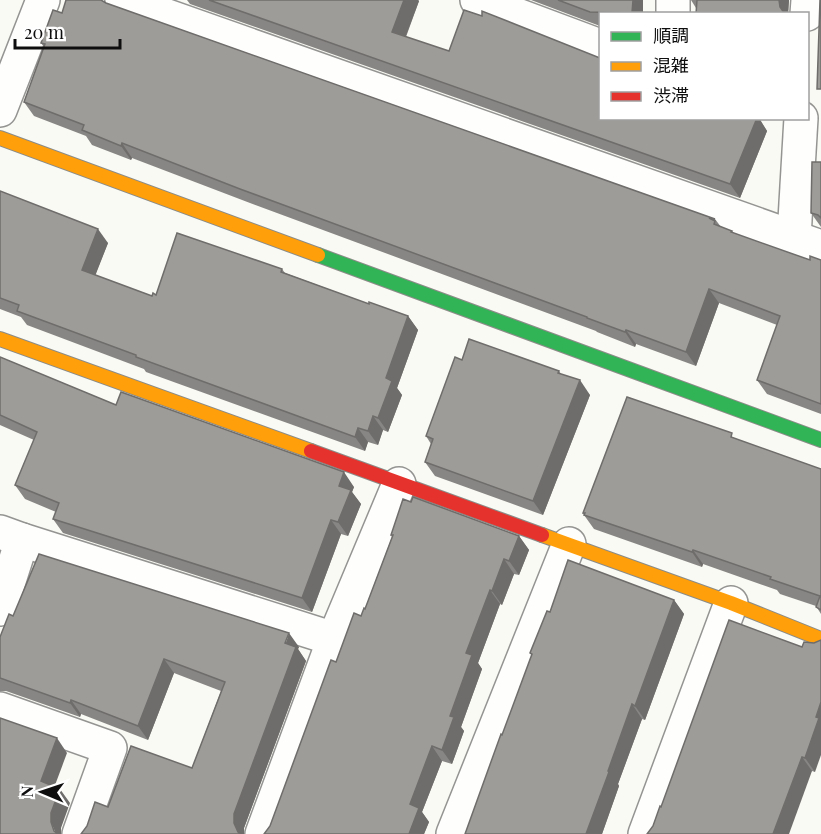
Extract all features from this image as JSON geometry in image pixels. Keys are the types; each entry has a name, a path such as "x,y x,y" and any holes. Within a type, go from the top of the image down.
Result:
{"street":[{"path":"0,110 43,0"},
{"path":"122,0 808,242 801,120"},
{"path":"477,0 599,46"},
{"path":"0,138 821,440"},
{"path":"0,339 731,603 821,639"},
{"path":"262,834 334,639 399,484"},
{"path":"0,609 11,536 334,639"},
{"path":"453,834 569,544"},
{"path":"645,834 731,603"},
{"path":"0,709 110,748 79,834"}],"building":[{"path":"66,0 101,0 715,219 709,218 715,221 714,224 731,232 810,260 810,256 821,260 821,404 757,380 780,316 709,289 686,352 587,318 122,143 121,146 82,130 84,125 24,102 45,44 41,43 53,10 62,13"},
{"path":"209,0 404,0 392,32 449,51 464,10 482,16 482,11 599,58 599,120 756,120 730,184"},
{"path":"558,0 633,0 632,12 590,12"},
{"path":"697,0 779,0 784,12 696,12"},
{"path":"820,0 821,89 817,89"},
{"path":"812,162 821,162 821,218 811,213"},
{"path":"0,191 98,229 82,270 152,296 153,293 156,295 177,233 282,269 281,272 369,304 369,302 408,316 386,378 392,381 378,418 373,416 368,431 358,428 355,437 17,311 19,305 0,298"},
{"path":"469,339 580,380 533,501 425,462 433,439 426,436 455,357 462,360"},
{"path":"0,357 116,405 121,392 344,472 339,486 351,490 338,522 331,520 302,598 53,519 59,503 15,485 37,432 0,415"},
{"path":"627,397 732,433 731,437 821,469 821,610 816,607 820,596 693,550 692,552 584,515"},
{"path":"413,497 519,536 509,561 504,559 466,653 472,655 450,716 454,717 442,750 432,746 410,804 419,808 409,834 264,834 270,826 331,660 336,662 354,613 361,616 365,609 393,535 391,535 403,499 411,502"},
{"path":"39,554 289,633 285,643 296,647 234,814 234,823 241,834 81,834 87,826 95,802 108,807 131,746 192,768 225,682 164,659 138,726 71,700 70,703 0,678 0,637 9,614 13,616"},
{"path":"568,560 674,600 635,706 632,704 586,834 465,834 532,654 530,653 547,611 550,612"},
{"path":"729,620 802,647 804,642 814,643 821,640 821,702 816,717 819,718 805,758 802,757 773,834 647,834 661,807"},
{"path":"0,718 57,738 41,781 60,789 51,813 54,831 58,834 0,834"}],"traffic: fast":[{"path":"318,255 821,440"}],"traffic: slow":[{"path":"0,138 318,255"},
{"path":"0,339 311,451"},
{"path":"542,535 731,603 821,639"}],"traffic: jam":[{"path":"311,451 542,535"}]}
